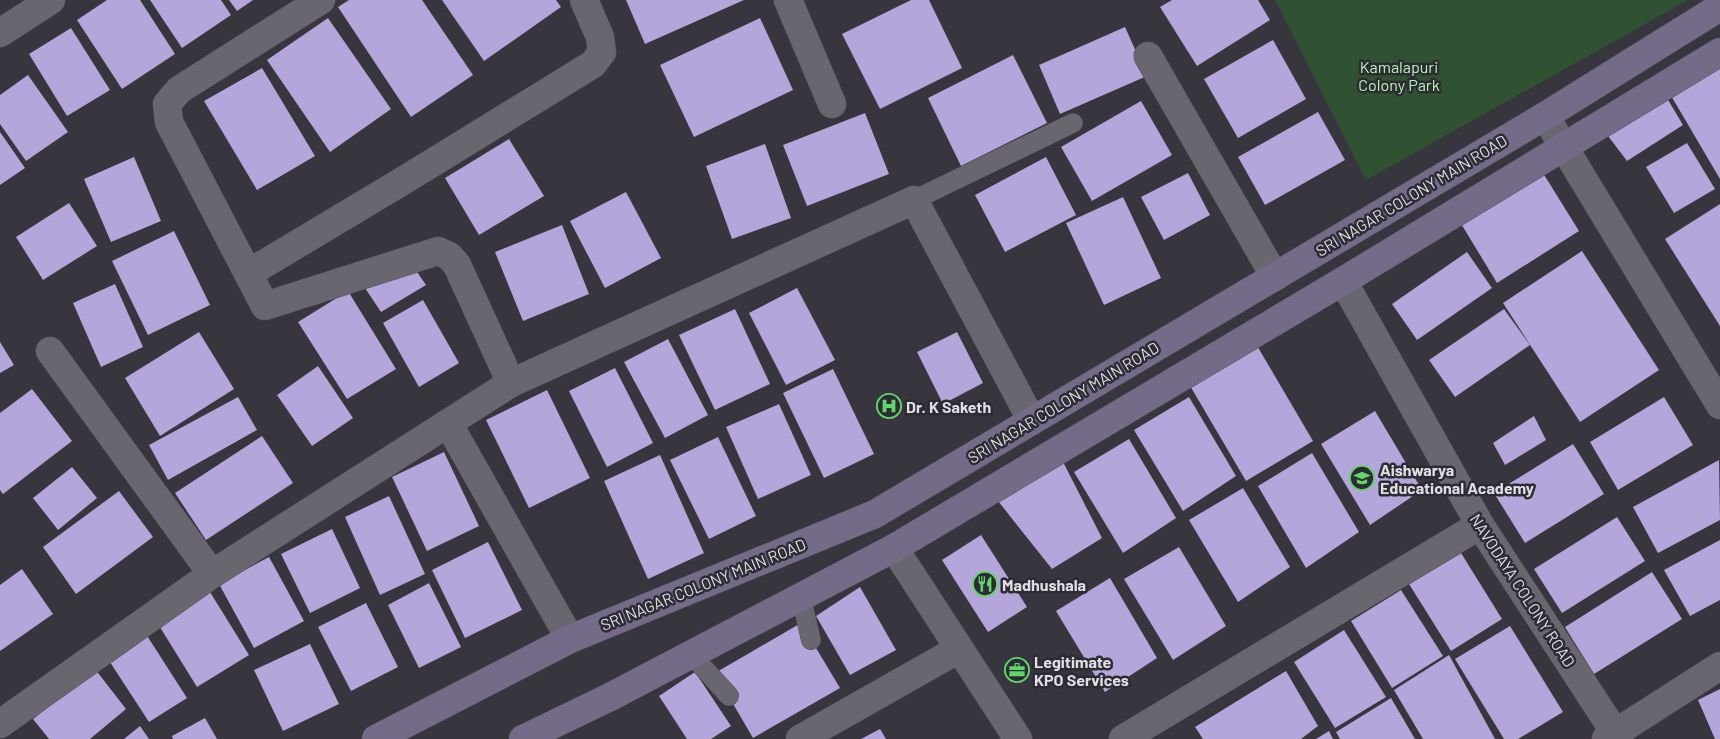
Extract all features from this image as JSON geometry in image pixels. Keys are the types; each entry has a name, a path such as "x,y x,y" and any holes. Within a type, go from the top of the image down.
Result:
{"main road":[{"name":"SRI NAGAR COLONY MAIN ROAD","path":"376,739 570,638 875,514 1544,116 1720,7"},
{"path":"523,739 894,548 1343,281 1720,52"}],"street":[{"path":"0,32 51,0"},
{"path":"321,0 179,90 167,104 169,122 265,306 438,251 449,256 457,265 511,384"},
{"path":"248,272 406,179 593,64 602,52 600,37 584,0"},
{"path":"788,0 832,104"},
{"path":"1148,56 1275,277"},
{"path":"1544,116 1713,375 1720,405"},
{"path":"0,724 212,574 511,384 914,200 1032,421"},
{"name":"NAVODAYA COLONY ROAD","path":"1343,281 1480,524 1613,737"},
{"path":"50,351 212,574"},
{"path":"448,424 570,638"},
{"path":"1123,739 1480,524"},
{"path":"894,548 1018,739"},
{"path":"800,739 960,650"},
{"path":"1613,737 1720,666"}],"lane":[{"path":"914,200 1073,123"},
{"path":"801,597 812,640"},
{"path":"691,654 729,696"}],"green space":[{"name":"Kamalapuri Colony Park","path":"1275,0 1688,0 1366,180"}],"building":[{"path":"107,0 140,0 175,54 122,89 77,20"},
{"path":"150,0 221,0 231,15 182,48"},
{"path":"229,0 253,0 237,11"},
{"path":"349,0 422,0 473,75 411,117 338,7"},
{"path":"442,0 556,0 561,7 484,61"},
{"path":"626,0 744,0 645,44"},
{"path":"911,0 929,0 962,68 880,109 842,34"},
{"path":"1172,0 1258,0 1270,20 1197,66 1160,7"},
{"path":"328,18 391,109 330,152 267,60"},
{"path":"760,18 793,90 694,137 660,65"},
{"path":"1125,27 1147,76 1060,114 1039,65"},
{"path":"71,28 110,90 67,116 29,54"},
{"path":"1273,40 1306,99 1238,138 1204,79"},
{"path":"1013,55 1047,123 961,166 928,98"},
{"path":"1720,64 1720,179 1670,94"},
{"path":"262,68 315,156 257,190 204,101"},
{"path":"28,75 68,132 26,161 0,124 0,95"},
{"path":"1664,93 1683,125 1627,161 1605,132"},
{"path":"1141,101 1172,155 1092,201 1061,147"},
{"path":"1318,112 1345,160 1265,205 1238,157"},
{"path":"865,113 889,174 807,206 783,145"},
{"path":"0,132 25,168 0,185"},
{"path":"509,139 544,196 479,235 445,178"},
{"path":"1687,143 1715,189 1674,213 1646,167"},
{"path":"765,144 791,218 732,239 706,166"},
{"path":"134,157 161,221 111,242 84,179"},
{"path":"1046,157 1076,215 1005,252 975,195"},
{"path":"1538,165 1579,231 1497,283 1457,217"},
{"path":"1188,173 1210,215 1164,240 1141,197"},
{"path":"626,192 661,258 605,288 570,221"},
{"path":"1123,197 1161,278 1104,305 1066,223"},
{"path":"69,203 97,246 43,280 16,237"},
{"path":"1720,204 1720,326 1665,239"},
{"path":"562,225 589,294 523,321 495,252"},
{"path":"174,231 210,305 148,335 112,261"},
{"path":"1582,251 1659,370 1580,422 1503,303"},
{"path":"1467,252 1492,288 1417,340 1392,304"},
{"path":"413,266 426,285 381,312 361,282"},
{"path":"115,284 143,347 101,367 73,303"},
{"path":"797,288 835,360 786,385 749,313"},
{"path":"348,291 396,369 347,399 298,322"},
{"path":"423,300 459,363 419,387 383,323"},
{"path":"735,309 770,384 715,410 679,335"},
{"path":"1504,309 1530,345 1455,397 1429,360"},
{"path":"199,332 234,389 160,436 125,378"},
{"path":"957,332 983,383 943,404 917,352"},
{"path":"668,339 708,415 665,438 624,362"},
{"path":"0,342 14,365 0,373"},
{"path":"1256,344 1313,441 1246,481 1189,384"},
{"path":"318,366 353,418 312,446 277,395"},
{"path":"615,368 653,443 607,467 569,391"},
{"path":"833,369 874,454 824,478 783,393"},
{"path":"32,389 72,441 3,494 0,490 0,413"},
{"path":"547,390 590,478 529,508 486,420"},
{"path":"238,397 257,430 168,480 149,445"},
{"path":"1189,397 1236,476 1183,511 1134,430"},
{"path":"1664,397 1693,445 1618,490 1590,442"},
{"path":"779,404 811,475 758,499 726,427"},
{"path":"1375,411 1422,490 1370,525 1321,444"},
{"path":"1534,416 1546,440 1505,465 1493,443"},
{"path":"262,436 293,483 206,540 175,493"},
{"path":"718,437 756,516 709,539 670,460"},
{"path":"1129,439 1176,518 1123,553 1074,472"},
{"path":"1573,444 1604,494 1525,543 1494,493"},
{"path":"444,452 479,526 427,551 392,477"},
{"path":"1312,453 1359,532 1306,568 1258,486"},
{"path":"660,455 704,553 648,579 604,481"},
{"path":"1061,458 1102,538 1052,569 998,501"},
{"path":"1719,460 1720,520 1658,553 1633,507"},
{"path":"72,467 97,498 58,530 33,498"},
{"path":"1243,488 1290,567 1238,602 1189,520"},
{"path":"119,491 153,537 76,594 43,547"},
{"path":"389,496 425,574 380,595 345,517"},
{"path":"1617,517 1645,561 1562,613 1534,569"},
{"path":"332,529 360,588 310,613 281,554"},
{"name":"Madhushala","path":"981,535 1027,607 988,632 942,560"},
{"path":"1720,540 1720,600 1690,616 1664,570"},
{"path":"488,542 522,610 465,638 432,570"},
{"path":"1179,547 1226,626 1173,660 1124,579"},
{"path":"1461,553 1502,619 1451,651 1409,584"},
{"path":"269,557 304,621 254,648 219,584"},
{"path":"22,569 53,614 0,651 0,585"},
{"path":"1652,572 1682,619 1594,674 1565,627"},
{"path":"1110,578 1157,658 1105,692 1056,611"},
{"path":"429,583 461,647 419,668 388,605"},
{"path":"860,587 896,650 850,675 816,616"},
{"path":"1401,590 1443,656 1392,688 1351,621"},
{"path":"210,592 249,655 197,687 158,624"},
{"path":"366,603 398,667 351,691 318,627"},
{"path":"801,623 840,688 753,738 715,673"},
{"path":"1510,626 1563,712 1518,739 1504,739 1455,659"},
{"path":"1344,630 1386,697 1335,728 1294,662"},
{"path":"144,631 187,698 149,722 106,656"},
{"path":"310,644 339,704 283,731 254,670"},
{"path":"1449,655 1495,739 1423,739 1394,690"},
{"path":"95,669 126,709 90,739 49,739 33,719"},
{"path":"1286,671 1318,726 1301,739 1203,739 1195,727"},
{"path":"695,672 731,726 711,739 687,739 659,696"},
{"path":"1720,689 1720,739 1715,739 1698,700"},
{"path":"1391,698 1415,739 1340,739 1336,732"},
{"path":"205,718 217,739 173,739 172,736"},
{"path":"140,726 149,739 124,739"},
{"path":"880,729 886,739 861,739"},
{"path":"1329,731 1333,739 1316,739"}],"place":[{"name":"Dr. K Saketh","path":"889,406"},
{"name":"Aishwarya Educational Academy","path":"1362,478"},
{"name":"Madhushala","path":"985,584"},
{"name":"Legitimate KPO Services","path":"1017,670"}]}
